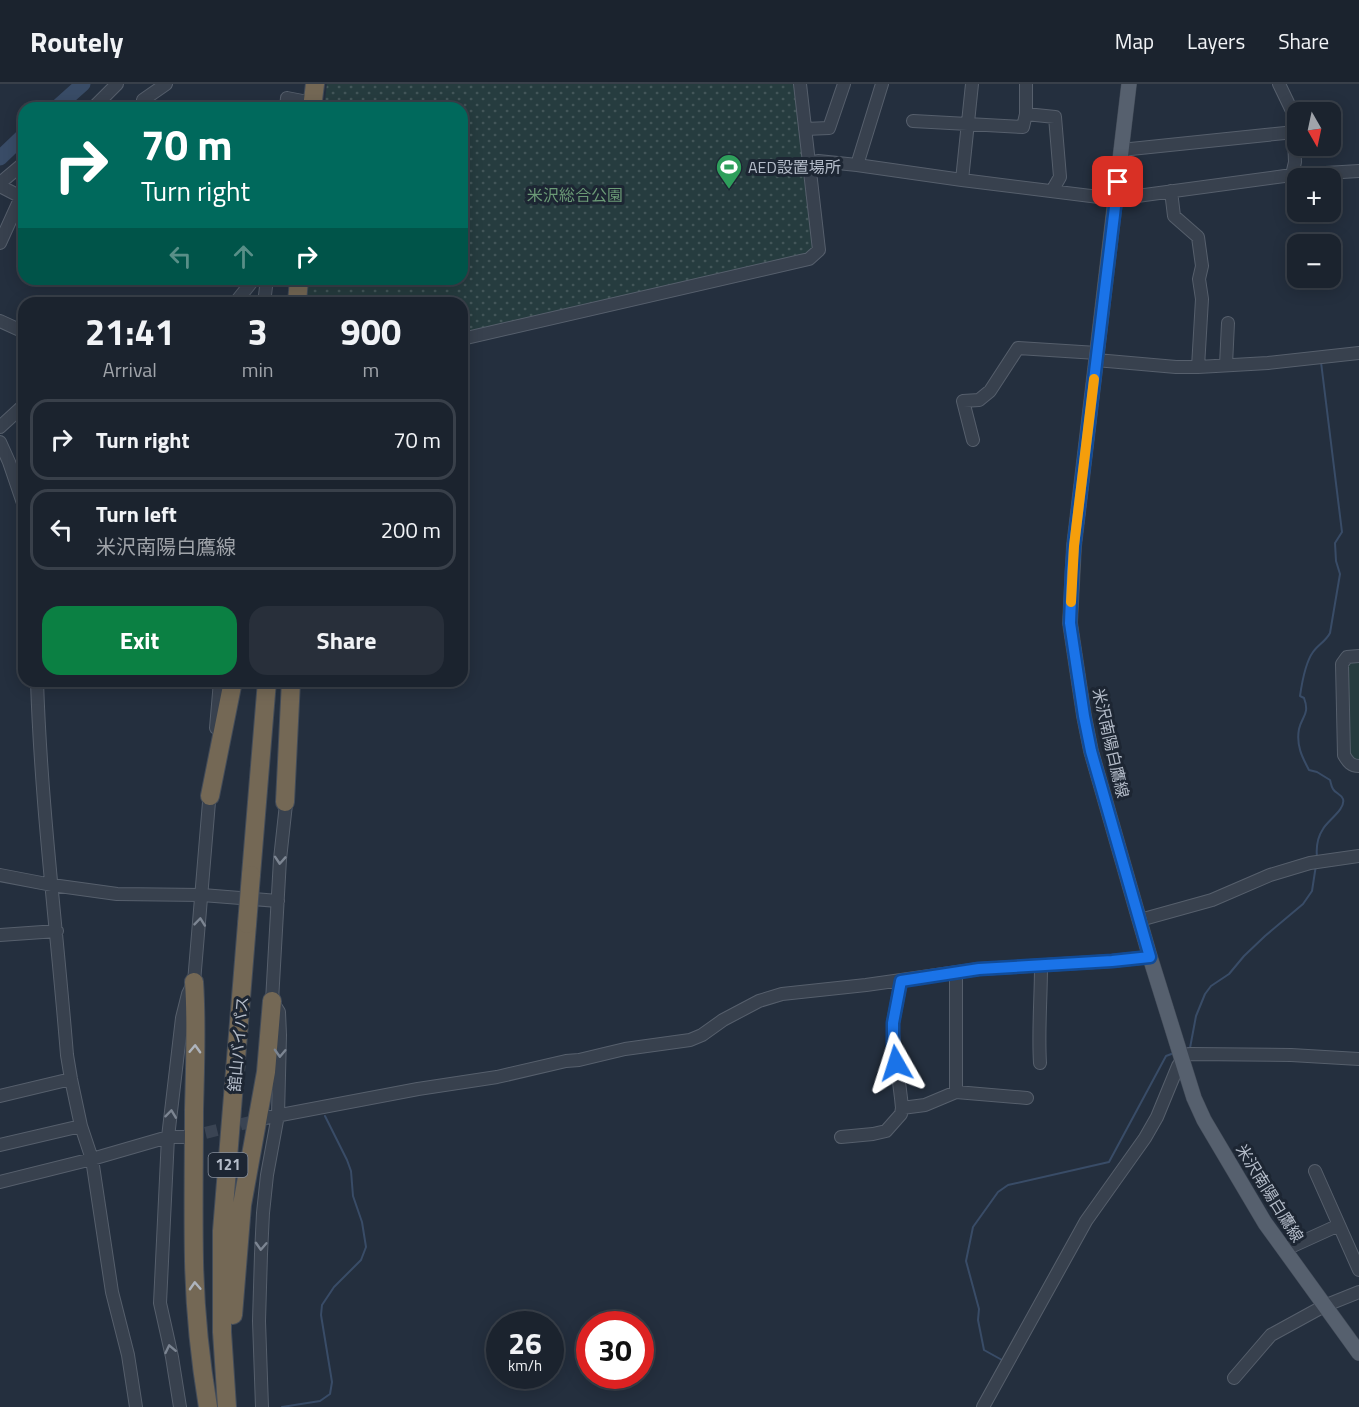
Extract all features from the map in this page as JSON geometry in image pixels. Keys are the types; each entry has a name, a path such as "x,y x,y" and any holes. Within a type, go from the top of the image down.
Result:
{"highway":[{"path":"313,102 315,84"},
{"path":"210,796 232,687"},
{"name":"舘山バイパス","path":"226,1407 222,1332 222,1231 267,687"},
{"path":"285,802 291,687"},
{"path":"194,982 196,1012 194,1262 198,1332 208,1407"},
{"path":"234,1407 232,1323 237,1253 248,1164 266,1072 272,1001"}],"main road":[{"name":"米沢南陽白鷹線","path":"1129,84 1074,546 1070,623 1084,716 1150,957 1194,1098 1204,1120 1265,1223 1359,1353"}],"street":[{"path":"99,102 117,84"},
{"path":"143,100 166,84"},
{"path":"468,338 810,259 819,250 800,84"},
{"path":"805,129 829,128 844,84"},
{"path":"857,165 882,84"},
{"path":"962,180 972,84"},
{"path":"913,121 1023,127 1026,114 1026,84"},
{"path":"1279,84 1288,102"},
{"path":"287,102 287,98 300,102"},
{"path":"1026,114 1055,117 1060,177 1052,191"},
{"path":"1121,150 1287,133"},
{"path":"809,163 818,161 857,165 1116,199 1287,177"},
{"path":"18,168 0,184 18,195"},
{"path":"1341,172 1359,171"},
{"path":"1171,191 1174,216 1198,237 1202,266 1199,279 1202,298 1198,367"},
{"path":"0,243 18,204"},
{"path":"239,297 249,285"},
{"path":"0,321 18,329"},
{"path":"1226,365 1228,323"},
{"path":"973,440 963,401 979,400 990,391 1018,348 1097,356 1146,365 1198,367 1268,363 1359,353"},
{"path":"0,427 18,410"},
{"path":"0,442 18,488"},
{"path":"1359,656 1347,657 1342,664 1344,755 1353,766 1359,766"},
{"path":"37,687 67,1055 81,1126 92,1159 112,1292 128,1355 136,1407"},
{"path":"180,1407 160,1303 168,1137 182,1018 188,994 194,982 219,687"},
{"path":"262,1407 259,1321 263,1213 278,1115 280,1024 279,1012 272,1001 285,802 293,764 299,687"},
{"path":"1140,920 1212,900 1290,868 1359,856"},
{"path":"0,875 117,894 202,895 278,901"},
{"path":"0,935 57,931"},
{"path":"265,1118 418,1089 497,1077 625,1049 690,1040 759,1001 782,994 992,968 1150,957"},
{"path":"1040,1063 1041,966"},
{"path":"956,973 956,1092"},
{"path":"841,1137 885,1131 901,1114 893,1023 901,981"},
{"path":"982,1407 1086,1221 1145,1138 1182,1058 1191,1054 1291,1055 1359,1059"},
{"path":"0,1096 71,1079"},
{"path":"902,1108 925,1105 956,1092 1027,1098"},
{"path":"0,1145 81,1126"},
{"path":"0,1182 168,1137 188,1137"},
{"path":"1315,1171 1359,1270"},
{"path":"1284,1250 1339,1225"},
{"path":"1234,1378 1272,1335 1324,1306 1359,1292"}],"green space":[{"name":"米沢総合公園","path":"327,84 794,84 816,249 809,256 468,334 468,297 306,297 308,285 468,285 468,102 325,102"},
{"path":"1359,657 1359,762 1348,756 1346,665"}],"waterway":[{"path":"63,102 83,84"},
{"path":"0,158 18,141"},
{"path":"1317,857 1317,843 1321,832 1343,803 1342,797 1332,788 1330,780 1309,770 1298,740 1306,708 1304,698 1300,696 1304,673 1313,652 1330,633 1340,574 1336,561 1335,543 1342,532 1321,362"},
{"path":"1188,1048 1190,1048 1196,1016 1205,994 1211,986 1229,974 1265,936 1303,904 1312,891 1316,865"},
{"path":"1002,1360 984,1350 978,1320 979,1309 966,1261 973,1227 998,1192 1008,1185 1109,1162 1166,1056 1174,1053"},
{"path":"282,1407 320,1401 330,1394 332,1382 321,1315 322,1305 334,1287 361,1260 366,1247 362,1222 353,1196 351,1171 325,1116"}],"tunnel":[{"path":"188,1137 263,1119"}],"slow traffic":[{"path":"1071,602 1074,546 1094,379"}],"place":[{"name":"AED設置場所","path":"729,190"}],"route":[{"path":"896,1063 893,1023 901,981 979,969 1150,957 1091,751 1070,623 1074,546 1118,182"}]}
